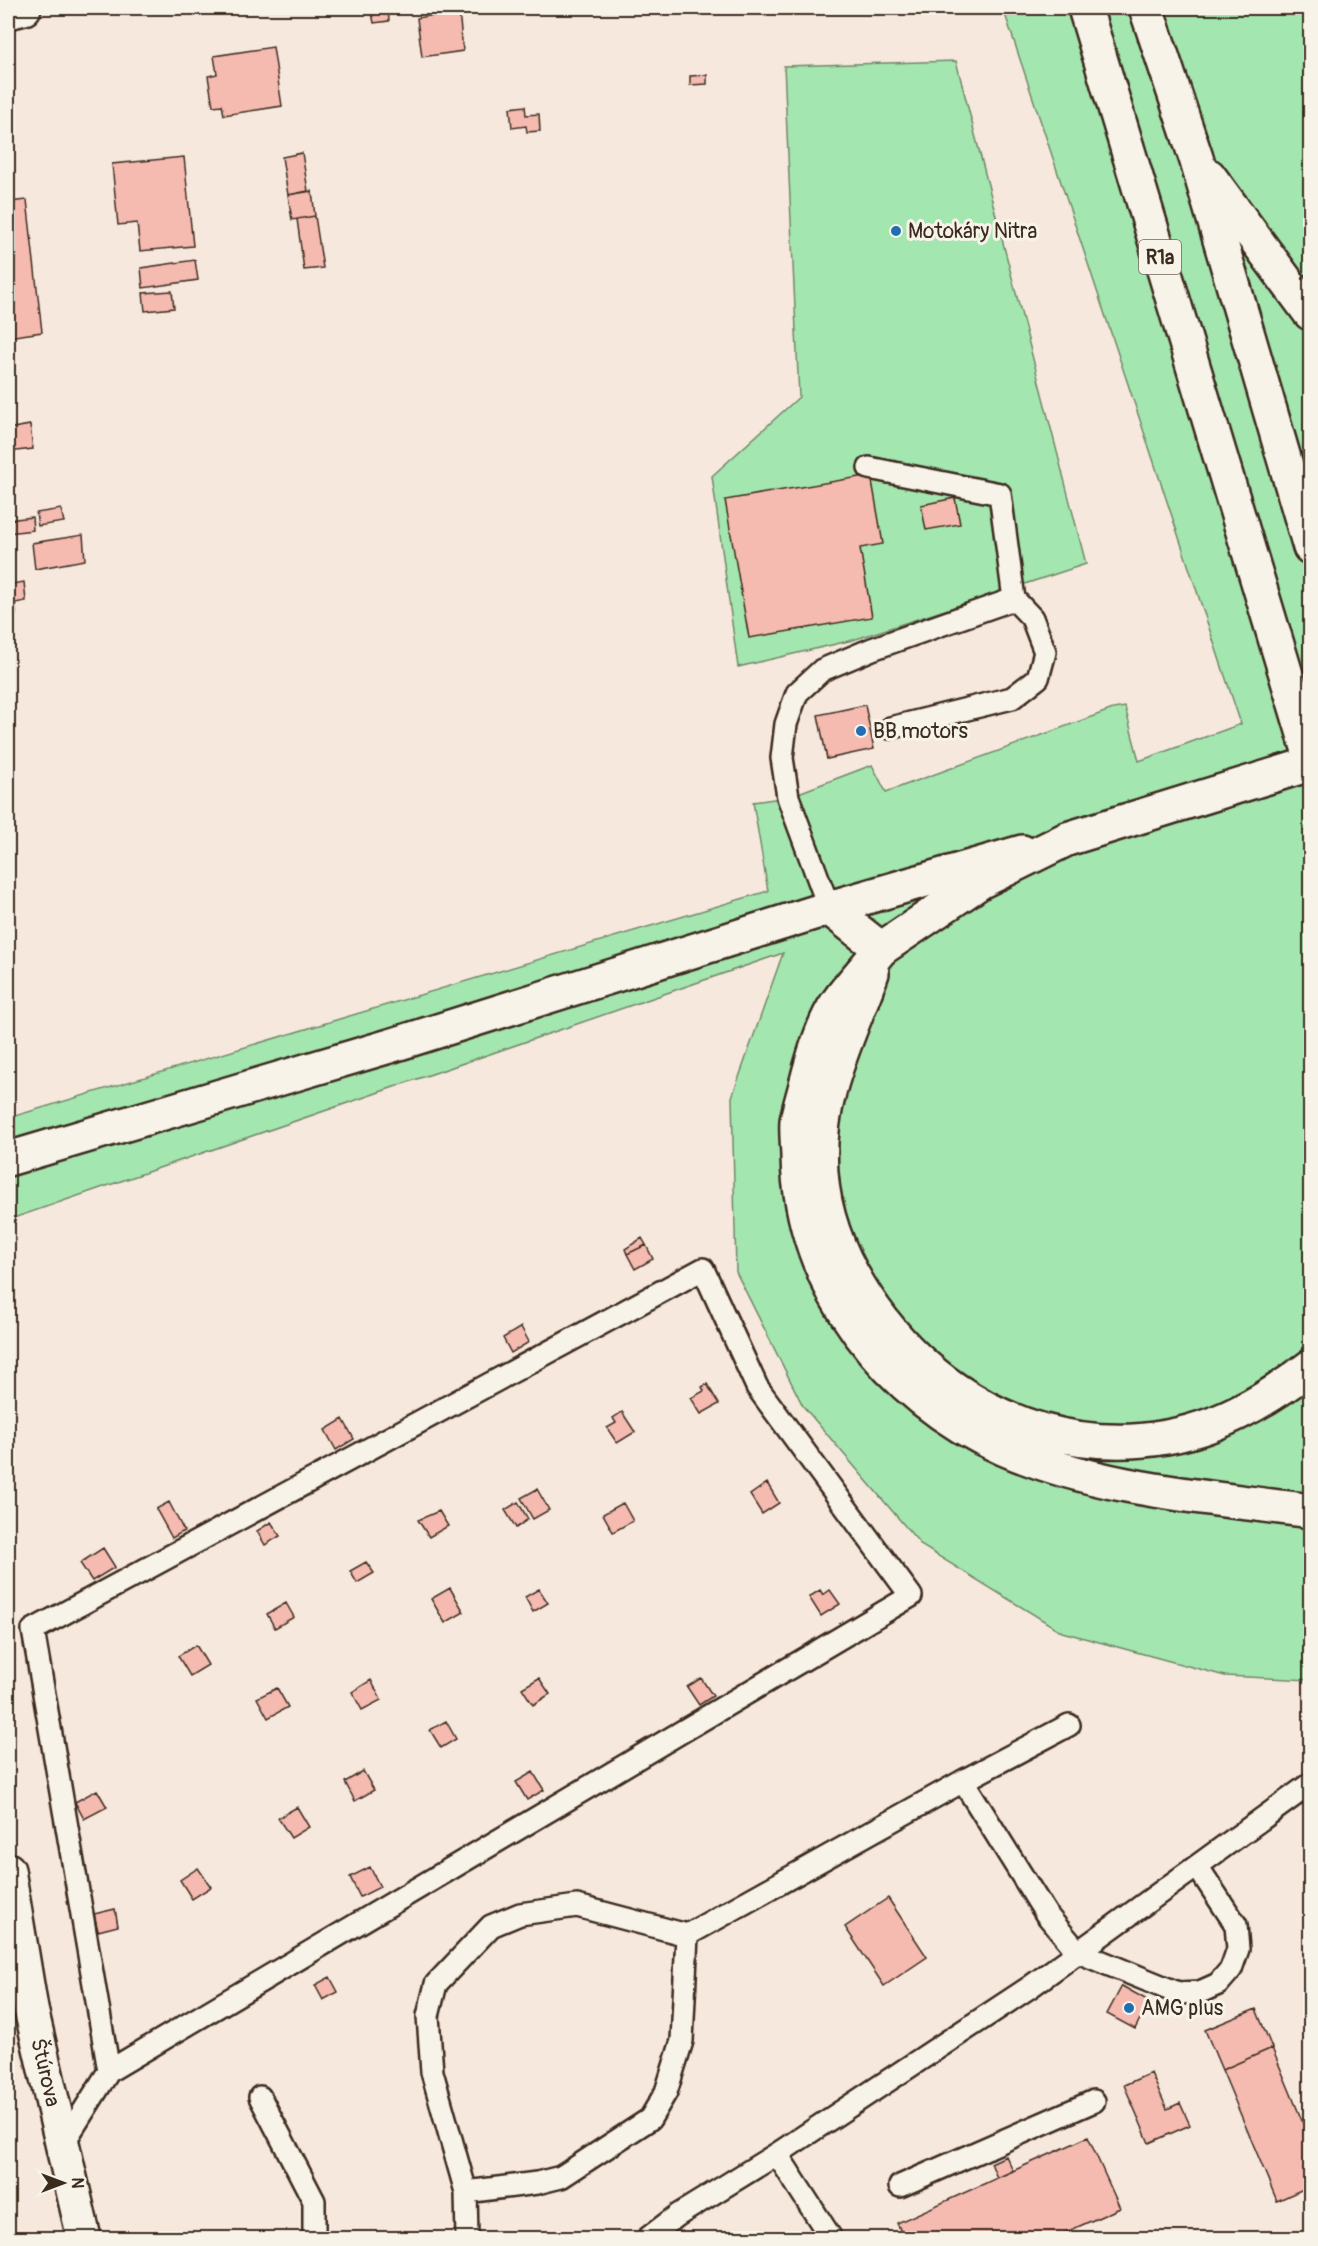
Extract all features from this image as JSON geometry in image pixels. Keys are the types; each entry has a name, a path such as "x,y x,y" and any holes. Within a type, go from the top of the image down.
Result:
{"main road":[{"path":"8,12 24,8"},
{"name":"R1a","path":"1085,8 1311,754"},
{"path":"1146,8 1196,158 1311,547"},
{"path":"1196,158 1311,313"},
{"path":"8,1159 416,1038 829,908 1067,839 1311,764"},
{"path":"1067,839 980,882 881,949 836,1004 811,1065 797,1122 798,1178 806,1226 824,1278 868,1343 888,1366 954,1422 1005,1449 1052,1466 1105,1480 1311,1511"},
{"path":"829,908 881,949"},
{"path":"881,949 833,1072 821,1122 821,1174 830,1219 844,1263 870,1304 902,1346 946,1385 994,1413 1067,1438 1094,1441 1134,1441 1185,1433 1236,1414 1280,1390 1311,1367"},
{"name":"Štúrova","path":"8,1870 31,2009 61,2147 84,2238"}],"lane":[{"path":"869,468 1000,494 1014,599 1032,618 1045,652 1038,678 1012,698 890,728"},
{"path":"829,908 788,797 782,758 786,724 797,693 822,670 872,649 1014,599"},
{"path":"61,2147 109,2072 911,1596 757,1386 703,1269 33,1630 109,2072"},
{"path":"467,2238 466,2192 432,2072 428,2016 436,1984 491,1926 520,1914 577,1906 687,1935 963,1781 1069,1725"},
{"path":"963,1781 1046,1914 1078,1952 1178,1993 1200,1992 1218,1984 1231,1969 1238,1949 1236,1925 1197,1866"},
{"path":"648,2238 678,2215 777,2154 1030,1987 1311,1784"},
{"path":"466,2192 537,2183 561,2177 650,2119 666,2092 682,2041 687,1935"},
{"path":"260,2097 314,2201 314,2238"},
{"path":"900,2186 1094,2101"},
{"path":"777,2154 831,2238"}],"green space":[{"path":"1003,8 1310,8 1310,1680 1225,1676 1062,1632 922,1546 803,1406 736,1272 732,1097 783,953 8,1220 8,1118 768,891 753,802 788,797 872,765 886,792 1113,709 1125,707 1139,761 1241,724"},
{"name":"Motokáry Nitra","path":"956,61 1086,564 853,640 738,667 712,476 799,397 784,66"}],"building":[{"path":"371,8 388,8 389,21 374,23"},
{"path":"459,11 463,51 422,57 417,18"},
{"path":"273,47 282,106 224,115 222,105 213,106 208,76 217,74 214,56"},
{"path":"707,75 707,84 690,85 690,76"},
{"path":"525,106 526,115 539,114 540,131 527,132 526,126 512,128 510,108"},
{"path":"302,153 308,191 288,195 282,157"},
{"path":"184,157 193,246 140,251 137,223 118,225 112,164"},
{"path":"312,191 315,216 292,220 288,195"},
{"path":"27,200 42,332 8,337 8,202"},
{"path":"315,216 323,268 304,270 297,219"},
{"path":"195,260 198,280 143,288 141,268"},
{"path":"172,291 174,308 145,311 143,293"},
{"path":"30,425 33,449 8,452 8,429"},
{"path":"871,475 883,544 860,548 872,617 749,638 725,500"},
{"path":"955,498 960,524 926,530 921,505"},
{"path":"61,509 64,522 38,526 36,513"},
{"path":"32,517 33,530 8,533 8,520"},
{"path":"83,535 85,560 35,569 32,543"},
{"path":"8,571 12,584 24,582 26,601 15,603 16,614 8,616"},
{"path":"865,705 874,749 827,759 818,715"},
{"path":"642,1238 646,1245 627,1254 625,1249"},
{"path":"646,1245 653,1259 635,1269 627,1254"},
{"path":"521,1327 529,1342 511,1353 503,1338"},
{"path":"707,1384 719,1404 701,1414 691,1398 704,1391 702,1387"},
{"path":"622,1412 635,1432 617,1443 607,1428 616,1423 613,1418"},
{"path":"343,1419 354,1439 336,1450 325,1430"},
{"path":"767,1483 779,1503 762,1514 750,1495"},
{"path":"537,1489 549,1510 533,1519 521,1498"},
{"path":"169,1502 184,1531 172,1538 156,1509"},
{"path":"518,1502 528,1519 516,1528 505,1510"},
{"path":"623,1503 633,1521 613,1532 603,1514"},
{"path":"439,1511 448,1526 429,1537 418,1520"},
{"path":"271,1522 280,1536 265,1545 257,1531"},
{"path":"103,1548 115,1567 92,1581 80,1563"},
{"path":"366,1562 374,1573 357,1583 350,1571"},
{"path":"450,1588 464,1612 445,1623 431,1599"},
{"path":"539,1589 548,1603 533,1612 525,1597"},
{"path":"820,1590 823,1595 830,1590 840,1604 821,1616 809,1597"},
{"path":"286,1603 294,1617 275,1628 267,1614"},
{"path":"196,1645 208,1665 190,1676 178,1656"},
{"path":"539,1678 550,1694 533,1705 522,1688"},
{"path":"701,1678 713,1696 699,1705 687,1687"},
{"path":"371,1680 381,1700 362,1710 352,1692"},
{"path":"277,1688 288,1707 268,1718 257,1698"},
{"path":"446,1721 456,1739 441,1748 430,1730"},
{"path":"363,1771 374,1790 355,1801 345,1782"},
{"path":"533,1772 544,1790 527,1800 516,1782"},
{"path":"97,1790 107,1807 84,1819 75,1802"},
{"path":"297,1807 309,1827 291,1838 278,1818"},
{"path":"370,1867 380,1887 360,1897 350,1877"},
{"path":"198,1868 211,1887 192,1899 180,1880"},
{"path":"888,1898 927,1957 884,1986 845,1927"},
{"path":"115,1909 118,1926 98,1931 94,1914"},
{"path":"330,1977 338,1992 323,2000 315,1985"},
{"path":"1122,1986 1149,2001 1135,2029 1107,2014"},
{"path":"1256,2009 1272,2048 1222,2070 1205,2030"},
{"path":"1272,2048 1310,2140 1310,2186 1277,2201 1222,2070"},
{"path":"1151,2073 1167,2109 1180,2103 1190,2125 1149,2143 1124,2085"},
{"path":"1088,2137 1120,2208 1053,2238 904,2238 897,2223"},
{"path":"1006,2156 1013,2171 997,2178 991,2163"}],"place":[{"name":"Motokáry Nitra","path":"896,231"},
{"name":"BB motors","path":"861,731"},
{"name":"AMG plus","path":"1129,2008"}]}
